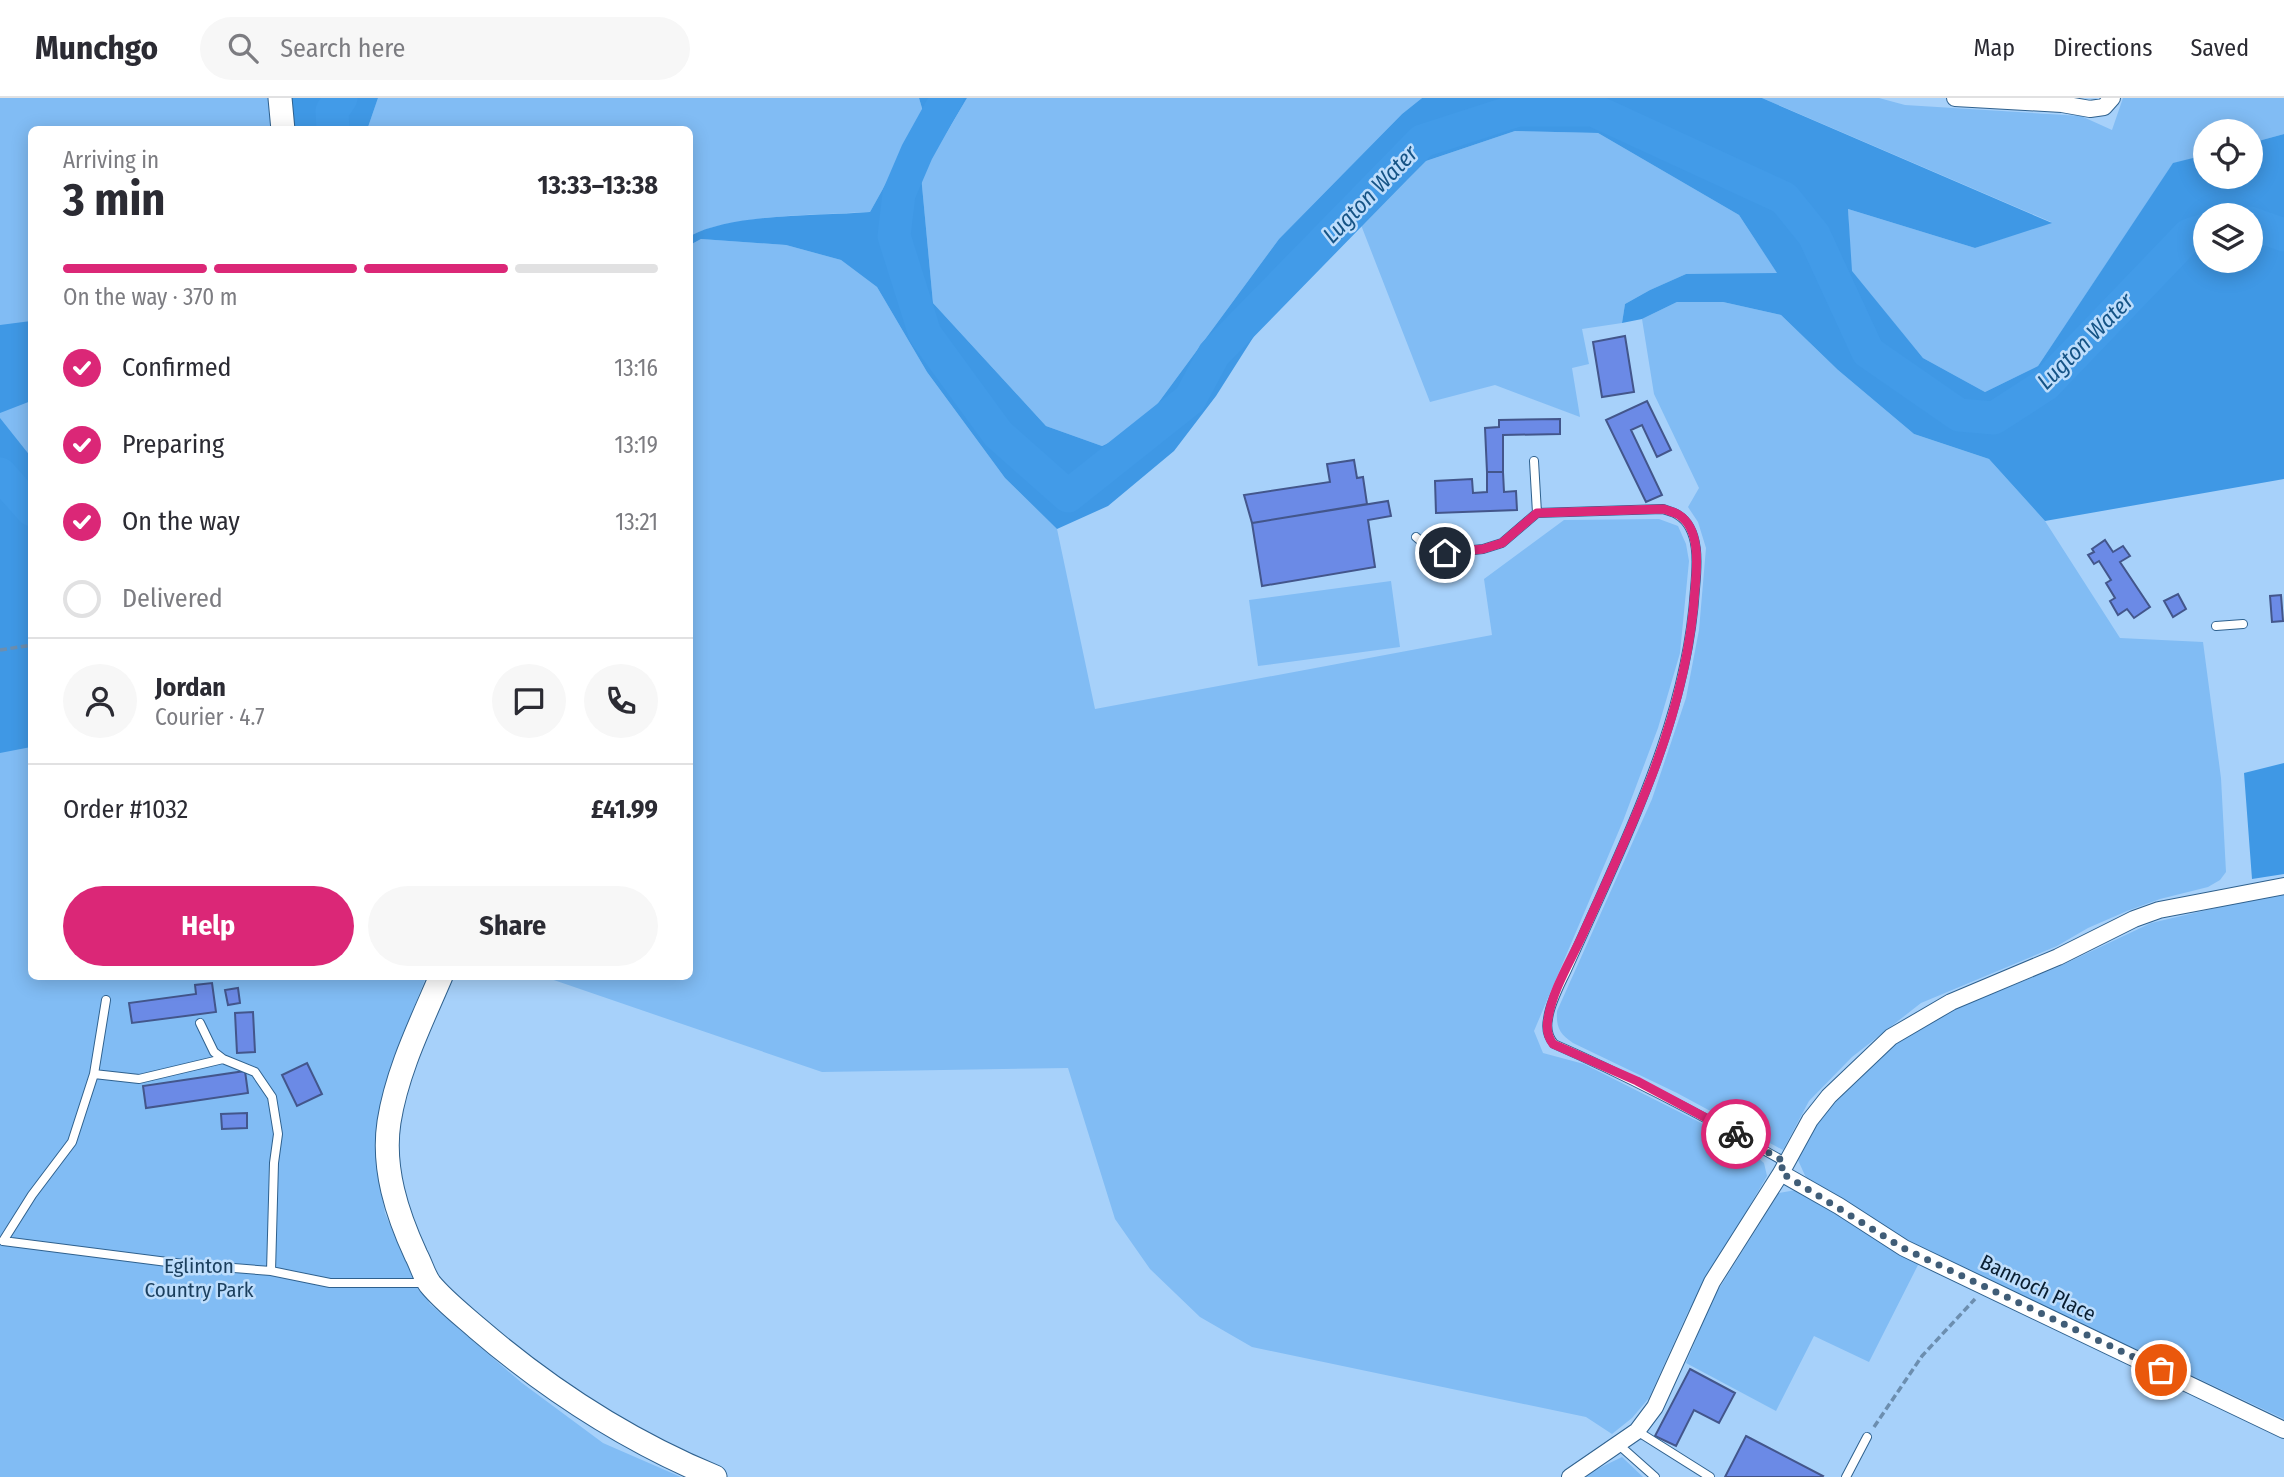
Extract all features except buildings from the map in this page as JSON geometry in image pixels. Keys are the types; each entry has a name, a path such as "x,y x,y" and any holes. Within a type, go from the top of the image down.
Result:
{"main road":[{"path":"280,98 283,126"},
{"path":"439,980 410,1051 389,1123 389,1176 397,1206 429,1283 491,1340 576,1402 672,1459 715,1477"}],"street":[{"path":"1955,98 2062,104 2090,109 2104,107 2112,98"},
{"path":"1570,1477 1637,1431 1655,1406 1712,1282 1810,1120 1829,1096 1891,1037 1951,1002 2059,957 2134,919 2159,911 2284,886"},
{"name":"Bannoch Place","path":"1783,1167 1903,1248 2284,1430"}],"lane":[{"path":"1534,461 1537,513"},
{"path":"1416,537 1429,548 1445,553 1483,549 1502,543 1537,513 1664,509 1679,515 1688,525 1694,540 1697,562 1689,654 1678,698 1629,832 1559,986 1548,1019 1548,1037 1553,1044 1684,1105 1783,1167"},
{"path":"2216,626 2243,624"},
{"path":"106,1000 94,1074 72,1142 32,1195 3,1241 183,1264 271,1271 330,1283 429,1283"},
{"path":"200,1023 214,1052 223,1059 255,1072 272,1097 278,1134 274,1163 271,1271"},
{"path":"94,1074 139,1079 223,1059"},
{"path":"1637,1431 1710,1477"},
{"path":"1846,1477 1867,1437"},
{"path":"1619,1445 1655,1477"}],"path":[{"path":"0,650 28,646"},
{"path":"1867,1437 1922,1356 1957,1316 1988,1287"}],"green space":[{"name":"Eglinton Country Park","path":"0,98 271,98 272,126 28,126 28,980 425,980 390,1068 376,1137 378,1175 385,1213 404,1258 430,1304 522,1383 603,1443 681,1477 0,1477"},
{"path":"378,98 919,98 924,115 870,212 752,220 729,223 693,235 693,126 368,126"},
{"path":"967,98 1422,98 1402,114 1279,239 1139,429 1102,446 1046,426 933,303 921,175"},
{"path":"1762,98 1879,98 1905,105 2081,116 2112,130 2123,98 2284,98 2284,134 2263,140 2263,119 2193,119 2193,158 2173,164 2038,366 1985,392 1923,358 1851,271 1848,209 1975,248 2051,222"},
{"path":"1515,131 1598,133 1739,215 1778,274 1686,274 1625,304 1622,323 1582,329 1589,364 1572,368 1580,417 1495,385 1430,402 1361,225 1426,161"},
{"path":"701,239 786,245 841,260 877,287 927,372 1005,478 1057,529 1095,709 1492,635 1484,579 1564,520 1659,519 1678,526 1686,544 1689,561 1680,653 1658,728 1623,821 1534,1031 1543,1053 1584,1064 1737,1141 1764,1163 1767,1176 1688,1312 1649,1398 1632,1418 1612,1434 1586,1417 1252,1347 1200,1317 1150,1269 1115,1219 1068,1068 822,1072 554,980 693,980 693,243"},
{"path":"1677,302 1723,302 1781,315 1838,370 1914,434 1989,459 2045,521 2120,638 2203,642 2221,778 2226,872 2220,880 2208,887 2160,899 2127,911 2088,928 2057,946 1921,1003 1852,1057 1809,1101 1783,1150 1677,1093 1573,1043 1562,1033 1557,1022 1557,1011 1652,799 1686,698 1699,630 1706,548 1698,522 1688,507 1699,488 1654,394 1642,319"},
{"path":"1391,581 1400,647 1258,666 1249,600"},
{"path":"2284,894 2284,1419 1934,1254 1866,1219 1807,1180 1798,1160 1804,1140 1858,1077 1891,1047 1920,1029 1954,1009 2058,967 2151,923"},
{"path":"1796,1190 1814,1195 1919,1263 1869,1362 1814,1336 1776,1411 1686,1363 1713,1298 1779,1193"},
{"path":"1622,1457 1643,1477 1583,1477 1585,1475"}],"shaded area":[{"path":"289,98 378,98 368,126 292,126"},
{"path":"919,98 967,98 921,175 933,303 1046,426 1102,446 1139,429 1279,239 1402,114 1422,98 1762,98 2052,223 1975,248 1848,209 1852,271 1923,358 1985,392 2038,366 2173,163 2193,158 2193,189 2263,189 2263,140 2284,134 2284,479 2045,521 1989,459 1914,434 1838,370 1781,315 1723,302 1677,302 1642,319 1622,323 1625,304 1686,274 1777,273 1739,215 1598,133 1515,131 1426,161 1263,322 1216,396 1174,451 1108,506 1057,529 1005,478 927,372 877,287 841,260 786,245 701,239 693,243 693,235 708,229 752,219 870,212 924,115"},
{"path":"28,321 28,402 0,413 0,325"},
{"path":"0,418 28,453 28,748 0,753"},
{"path":"2284,763 2284,874 2252,879 2244,773"}],"waterway":[{"name":"Lugton Water","path":"333,126 332,111 341,98"},
{"name":"Lugton Water","path":"947,98 917,152 899,194 894,236 925,334 998,434 1068,496 1190,399 1214,354 1422,141 1518,110 1593,110 1784,198 1814,235 1868,352 1959,415 1994,418 2045,385 2193,234"},
{"name":"Lugton Water","path":"2263,228 2284,235"},
{"name":"Lugton Water","path":"0,474 28,506"}],"way so far":[{"path":"1736,1134 1785,1162 1780,1172 1903,1248 2161,1370"}],"route":[{"path":"1445,553 1483,549 1502,543 1537,513 1664,509 1679,515 1688,525 1694,540 1697,562 1694,615 1689,654 1678,698 1634,819 1559,986 1548,1019 1548,1037 1553,1044 1637,1081 1736,1134"}]}
